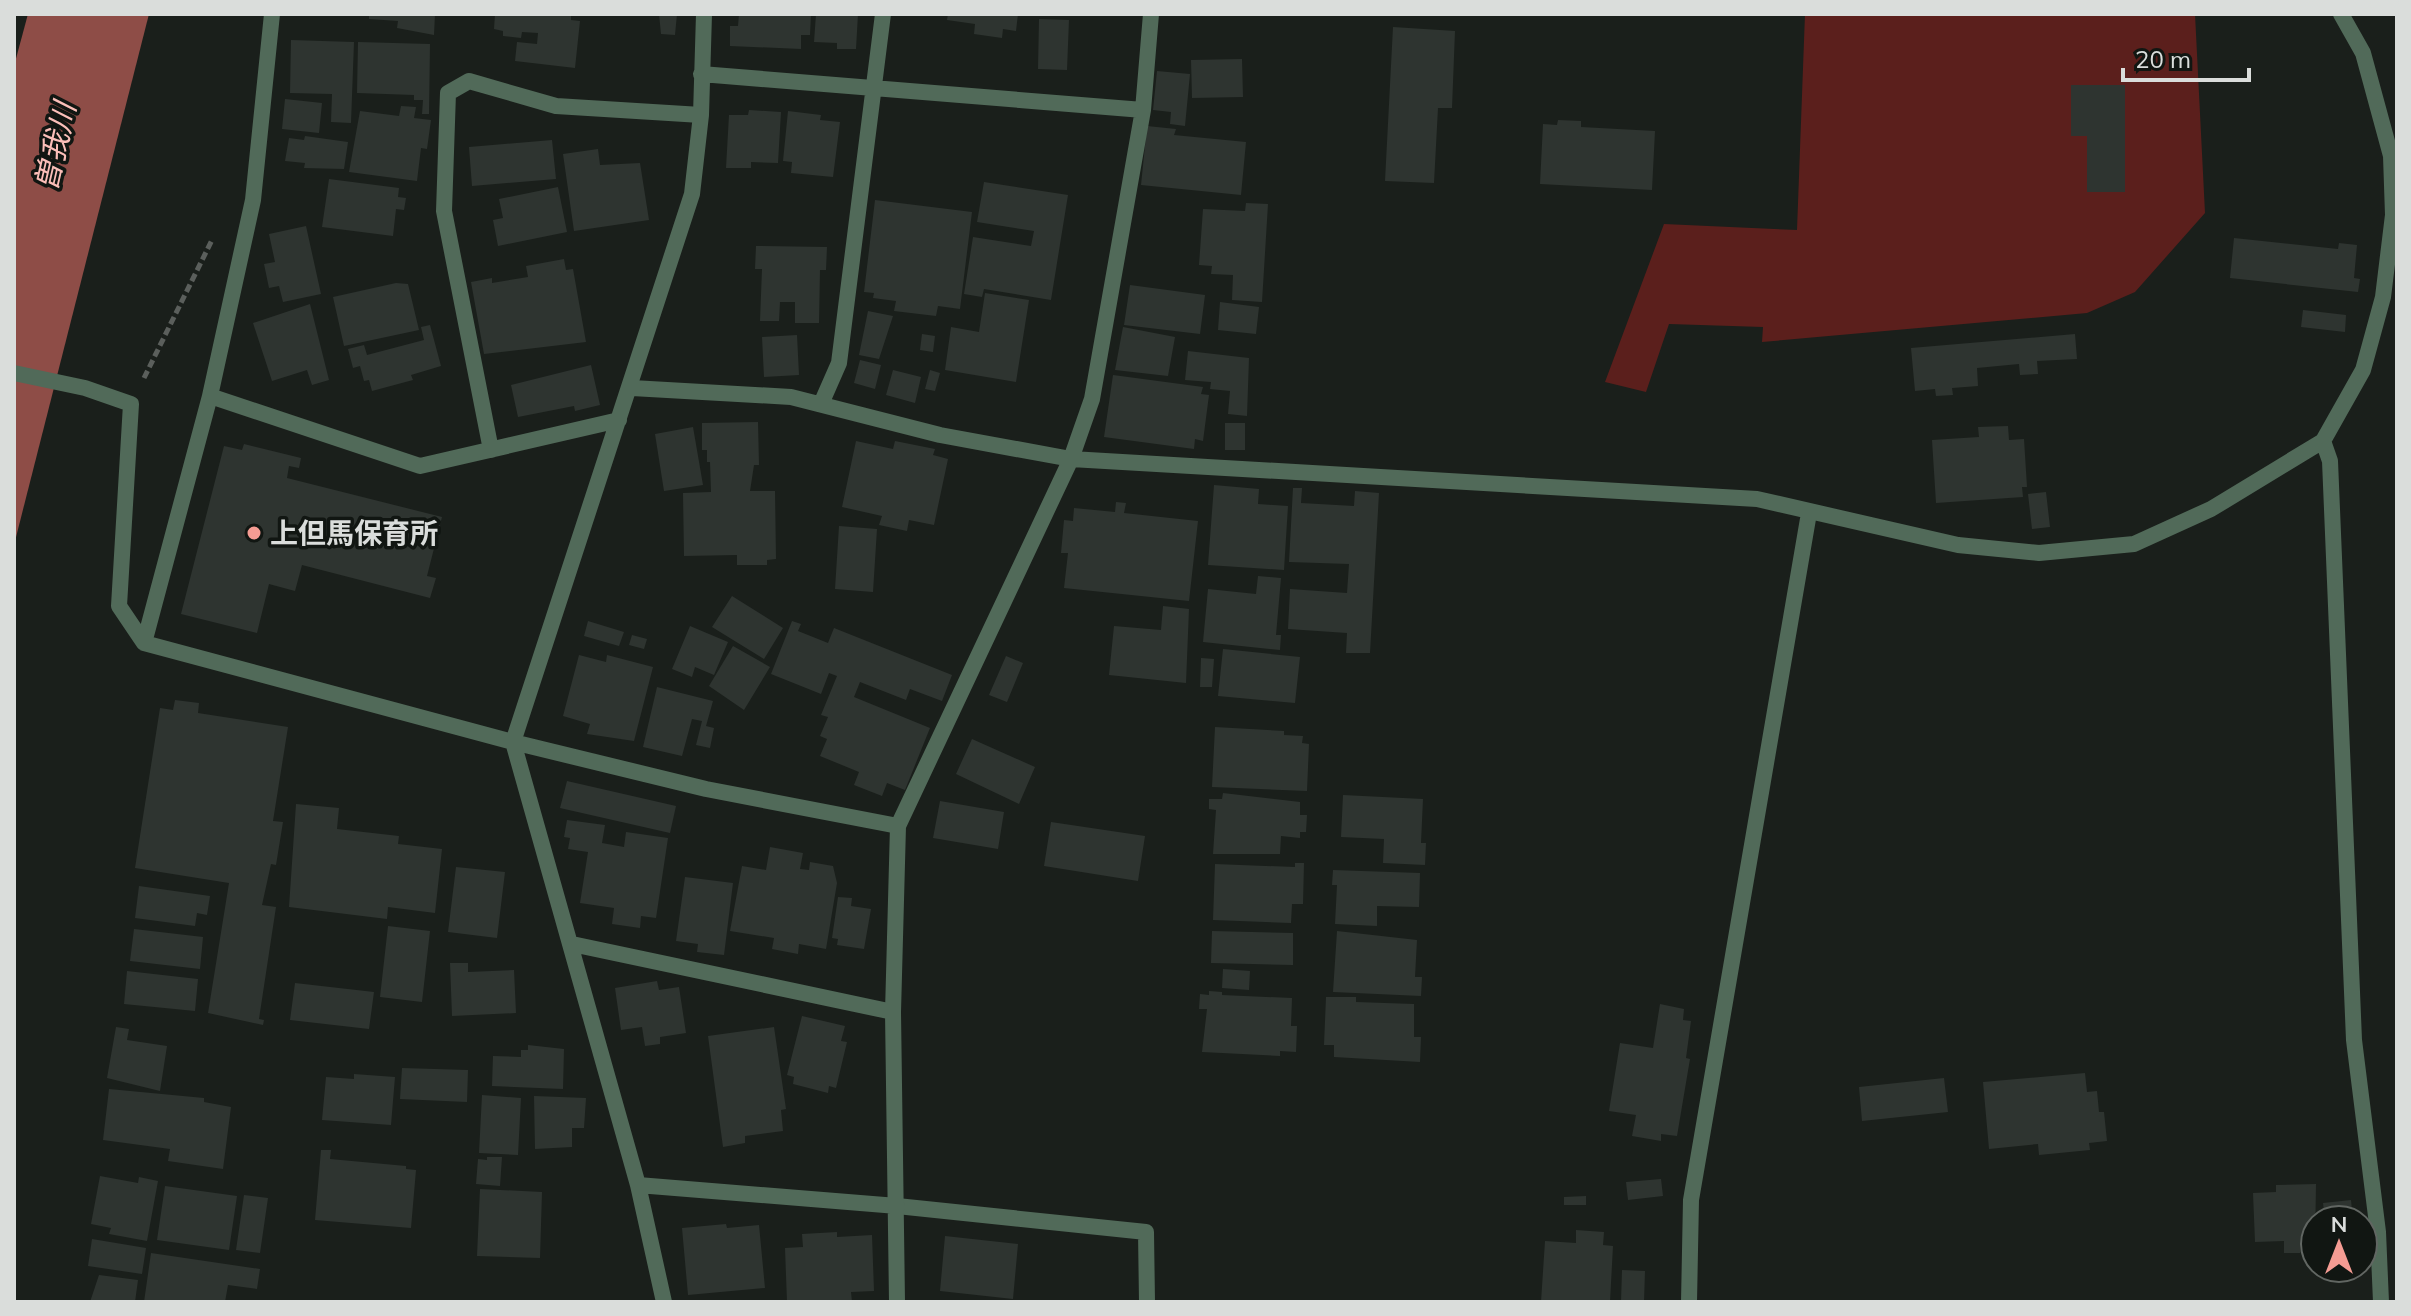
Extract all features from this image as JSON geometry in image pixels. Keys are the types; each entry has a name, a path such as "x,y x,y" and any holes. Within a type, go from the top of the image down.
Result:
{"street":[{"path":"144,643 210,396 253,200 272,14"},
{"path":"664,1302 638,1185 513,742 632,388 692,194 701,115 704,14"},
{"path":"821,404 839,363 883,14"},
{"path":"897,1302 893,1012 898,826 1071,459 1092,399 1143,110 1151,14"},
{"path":"632,388 791,397 940,435 1071,459 1757,499 1958,545 2039,553 2134,544 2211,509 2323,441 2363,370 2383,297 2393,215 2391,156 2363,53 2341,14"},
{"path":"701,74 1143,110"},
{"path":"491,450 444,211 448,93 469,81 556,106 701,115"},
{"path":"14,373 85,388 131,404 119,606 144,643 513,742 706,789 898,826"},
{"path":"210,396 420,466 619,420"},
{"path":"2323,441 2330,461 2354,1040 2378,1232 2381,1302"},
{"path":"1689,1302 1691,1200 1809,513"},
{"path":"572,944 893,1012"},
{"path":"638,1185 897,1206 1146,1232 1147,1302"}],"path":[{"path":"131,404 223,216 253,200"}],"shaded area":[{"path":"1805,14 2195,14 2205,213 2135,292 2087,313 1762,342 1763,327 1669,324 1646,392 1605,382 1664,224 1797,230"}],"water":[{"name":"曽我川","path":"28,14 149,14 14,545 14,66"}],"building":[{"path":"369,14 435,14 434,35 397,28 398,21 369,19"},
{"path":"495,14 571,14 571,20 580,21 575,68 515,61 517,42 537,44 538,33 522,32 521,38 503,36 503,31 494,29"},
{"path":"659,14 677,14 675,35 661,34"},
{"path":"739,14 811,14 810,35 801,35 801,49 730,46 730,26 738,26"},
{"path":"816,14 858,14 856,49 837,49 837,43 814,42"},
{"path":"948,14 1018,14 1016,31 1003,29 1002,38 974,34 975,24 947,20"},
{"path":"1039,19 1069,20 1067,70 1038,69"},
{"path":"1393,27 1455,31 1452,108 1438,108 1434,183 1385,181"},
{"path":"291,40 354,42 351,123 331,122 332,94 290,93"},
{"path":"358,42 430,44 429,114 422,114 423,100 414,100 414,95 357,93"},
{"path":"1242,59 1243,97 1192,98 1191,60"},
{"path":"1157,71 1190,74 1185,126 1170,124 1171,112 1153,110"},
{"path":"2071,85 2125,85 2125,192 2087,192 2087,136 2071,136"},
{"path":"285,99 322,103 319,133 282,129"},
{"path":"401,106 416,107 414,118 431,120 427,149 421,148 417,181 349,172 360,111 399,116"},
{"path":"749,110 781,112 778,163 751,162 751,168 726,168 729,115 748,115"},
{"path":"788,111 821,115 820,120 840,122 833,177 791,173 792,162 783,161"},
{"path":"1558,120 1581,121 1581,127 1655,131 1652,190 1540,184 1543,124 1557,125"},
{"path":"1147,126 1176,129 1174,135 1246,142 1241,195 1141,185"},
{"path":"305,136 348,142 344,169 304,168 305,163 285,161 289,138 304,140"},
{"path":"552,140 556,179 472,186 469,147"},
{"path":"598,149 600,165 640,163 649,220 574,231 563,154"},
{"path":"329,179 399,188 398,197 406,198 404,210 396,209 393,236 322,227"},
{"path":"984,182 1068,195 1051,300 984,289 982,297 964,294 973,237 1031,246 1034,231 977,222"},
{"path":"558,187 567,232 498,246 493,220 503,218 499,199"},
{"path":"875,200 972,212 960,309 938,306 936,316 894,311 896,301 873,298 874,293 864,292"},
{"path":"1246,203 1268,204 1262,302 1232,300 1233,275 1211,274 1212,266 1199,265 1203,209 1245,211"},
{"path":"306,226 321,294 283,302 279,286 269,288 264,264 275,262 269,234"},
{"path":"2234,238 2338,249 2339,243 2357,245 2354,278 2360,279 2358,292 2230,278"},
{"path":"756,246 827,247 826,270 820,270 819,323 795,323 795,302 780,302 779,321 760,321 762,269 755,269"},
{"path":"564,259 566,270 573,269 586,342 484,354 471,282 492,278 492,283 528,277 526,266"},
{"path":"396,283 408,284 419,330 344,346 333,297"},
{"path":"1130,285 1205,295 1200,334 1124,325"},
{"path":"985,293 1029,300 1016,382 945,370 951,327 979,332"},
{"path":"1220,302 1259,307 1256,334 1218,330"},
{"path":"310,304 329,380 312,385 307,370 272,381 253,323"},
{"path":"2303,310 2346,315 2345,332 2301,327"},
{"path":"868,311 893,316 879,359 859,355"},
{"path":"430,325 441,366 411,375 413,380 372,391 369,380 364,381 360,366 353,368 348,349 364,345 367,355 424,340 421,327"},
{"path":"1123,327 1175,337 1168,376 1115,370"},
{"path":"922,334 935,336 933,352 920,350"},
{"path":"2075,334 2077,359 2037,361 2038,374 2020,375 2019,364 1977,368 1978,386 1952,388 1953,395 1936,396 1935,389 1915,391 1911,348"},
{"path":"797,335 799,375 764,377 762,337"},
{"path":"1188,351 1249,358 1247,416 1228,414 1230,391 1210,389 1211,382 1185,380"},
{"path":"860,360 881,365 875,389 854,383"},
{"path":"591,365 600,405 575,411 574,406 518,417 511,385"},
{"path":"893,370 921,377 915,403 886,395"},
{"path":"930,370 940,373 935,391 925,389"},
{"path":"1113,375 1203,387 1201,394 1209,395 1203,441 1195,439 1194,449 1104,437"},
{"path":"758,422 759,465 754,465 750,491 775,491 776,559 767,560 767,565 737,565 737,555 684,556 683,493 711,492 710,462 707,462 707,450 702,450 702,423"},
{"path":"1225,423 1245,423 1245,450 1225,450"},
{"path":"2008,426 2009,440 2024,439 2027,487 2022,487 2023,497 1936,503 1932,440 1979,437 1978,427"},
{"path":"693,427 703,485 664,491 655,434"},
{"path":"856,441 893,449 895,441 935,449 933,455 948,459 934,525 909,520 907,531 879,525 882,516 842,507"},
{"path":"244,444 301,458 299,468 289,466 287,478 442,517 427,576 436,578 430,598 302,565 295,591 269,584 257,633 181,614 224,446 242,450"},
{"path":"1214,485 1259,489 1258,504 1288,506 1284,570 1208,565"},
{"path":"1293,488 1302,488 1301,503 1354,506 1355,491 1379,493 1370,653 1346,653 1347,633 1288,629 1290,589 1347,593 1349,564 1289,562"},
{"path":"2046,492 2050,527 2032,529 2028,494"},
{"path":"1116,502 1126,503 1124,513 1198,521 1189,601 1064,588 1068,553 1061,553 1064,520 1073,521 1074,508 1115,512"},
{"path":"839,526 877,529 873,592 835,589"},
{"path":"1258,576 1281,578 1276,635 1281,635 1280,650 1203,642 1208,589 1256,594"},
{"path":"732,596 783,628 764,659 712,627"},
{"path":"1163,606 1189,609 1186,683 1109,675 1114,626 1161,630"},
{"path":"588,621 624,632 619,646 584,636"},
{"path":"792,621 801,624 798,631 828,643 834,628 952,675 942,701 910,689 906,700 860,682 854,697 930,728 905,790 887,783 882,796 854,785 859,772 820,756 827,739 820,736 828,717 821,715 837,676 829,673 821,694 771,674"},
{"path":"690,626 728,642 714,675 695,667 692,677 672,669"},
{"path":"632,635 647,639 644,649 629,645"},
{"path":"733,646 770,667 744,710 709,686"},
{"path":"1223,649 1300,657 1295,703 1218,696"},
{"path":"579,655 606,662 607,655 653,667 634,741 587,734 590,724 563,716"},
{"path":"1006,656 1023,663 1007,702 989,695"},
{"path":"1201,658 1214,659 1212,687 1200,687"},
{"path":"657,687 713,701 706,726 714,728 710,748 696,745 702,721 692,719 682,756 643,747"},
{"path":"175,700 199,703 198,713 288,727 273,821 283,822 276,865 271,864 262,905 276,907 259,1019 264,1020 263,1025 208,1013 229,883 135,868 160,708 173,710"},
{"path":"1215,727 1284,731 1284,735 1303,736 1302,743 1309,744 1307,791 1212,787"},
{"path":"972,739 1035,767 1019,804 956,774"},
{"path":"567,781 676,806 670,833 560,808"},
{"path":"1223,793 1300,802 1300,815 1307,815 1306,832 1300,832 1300,838 1281,836 1280,854 1213,854 1216,810 1209,809 1209,799 1222,799"},
{"path":"1343,795 1423,799 1421,843 1426,843 1425,865 1383,863 1384,839 1341,837"},
{"path":"940,801 1004,812 998,849 933,838"},
{"path":"296,804 339,808 337,829 399,836 398,844 442,849 435,913 388,907 387,919 289,907"},
{"path":"567,820 605,825 602,843 624,847 626,832 668,838 656,918 641,916 640,928 612,924 614,908 580,903 588,852 568,849 570,838 564,837"},
{"path":"1051,822 1145,836 1138,881 1044,866"},
{"path":"770,847 803,853 800,869 809,870 810,862 833,866 837,883 826,949 799,944 798,954 772,949 774,938 730,931 742,866 766,870"},
{"path":"1295,863 1304,863 1303,904 1292,904 1291,923 1213,920 1215,864 1295,867"},
{"path":"456,867 505,872 497,938 448,932"},
{"path":"1333,870 1420,873 1419,907 1377,906 1377,926 1335,924 1337,885 1332,885"},
{"path":"685,877 733,883 724,955 697,952 698,944 676,941"},
{"path":"139,886 210,896 207,915 197,913 195,926 135,918"},
{"path":"838,897 852,898 851,906 871,909 864,949 837,945 838,939 832,938"},
{"path":"388,926 430,931 422,1002 380,997"},
{"path":"134,929 203,937 200,969 130,961"},
{"path":"1212,931 1293,933 1293,965 1211,963"},
{"path":"1337,931 1417,940 1415,977 1422,977 1421,996 1333,992"},
{"path":"450,963 468,963 468,972 514,970 516,1013 452,1016"},
{"path":"1223,969 1250,971 1249,990 1222,988"},
{"path":"127,971 198,979 195,1011 124,1004"},
{"path":"657,981 659,990 679,987 686,1033 660,1037 660,1044 645,1046 642,1027 621,1030 615,988"},
{"path":"295,983 374,992 369,1029 290,1020"},
{"path":"1209,991 1222,992 1222,995 1292,998 1291,1026 1297,1026 1296,1052 1280,1051 1280,1056 1202,1052 1207,1009 1199,1009 1200,994 1209,995"},
{"path":"1326,997 1356,997 1356,1002 1414,1004 1414,1037 1421,1037 1420,1062 1334,1057 1334,1045 1324,1045"},
{"path":"1660,1004 1684,1009 1683,1020 1691,1021 1686,1058 1690,1059 1677,1136 1661,1134 1661,1141 1632,1136 1636,1115 1609,1111 1620,1043 1653,1048"},
{"path":"802,1016 845,1026 841,1041 847,1042 836,1088 829,1086 828,1093 793,1084 794,1077 787,1075"},
{"path":"116,1027 129,1029 127,1040 167,1046 160,1091 107,1078"},
{"path":"774,1027 786,1109 781,1110 783,1131 745,1136 745,1143 723,1147 708,1036"},
{"path":"528,1045 564,1049 563,1089 492,1086 493,1056 521,1057 521,1050 528,1050"},
{"path":"402,1068 468,1070 467,1102 400,1099"},
{"path":"2085,1073 2087,1092 2097,1091 2099,1112 2104,1112 2107,1141 2089,1143 2090,1150 2039,1155 2038,1144 1989,1149 1983,1082"},
{"path":"354,1074 395,1077 391,1125 322,1120 326,1077 354,1079"},
{"path":"1944,1078 1948,1112 1862,1121 1859,1087"},
{"path":"109,1089 204,1098 204,1102 231,1107 223,1169 168,1161 170,1149 103,1140"},
{"path":"482,1095 521,1098 518,1155 479,1153"},
{"path":"534,1096 586,1098 584,1128 572,1128 572,1147 535,1149"},
{"path":"321,1150 331,1150 330,1159 406,1166 406,1169 416,1170 411,1228 315,1220"},
{"path":"487,1157 502,1157 500,1186 476,1184 478,1159 487,1160"},
{"path":"100,1176 138,1183 139,1177 158,1181 147,1241 109,1234 111,1228 91,1224"},
{"path":"1661,1179 1663,1196 1628,1200 1626,1182"},
{"path":"2316,1184 2316,1204 2299,1204 2299,1253 2284,1253 2284,1241 2255,1242 2253,1193 2276,1192 2276,1185"},
{"path":"165,1186 237,1196 229,1250 157,1240"},
{"path":"480,1189 542,1192 540,1258 477,1256"},
{"path":"244,1195 268,1198 260,1253 236,1250"},
{"path":"1586,1196 1586,1205 1564,1205 1564,1197"},
{"path":"2351,1200 2351,1204 2323,1204"},
{"path":"726,1224 727,1228 759,1225 765,1288 688,1295 682,1228"},
{"path":"1576,1230 1604,1232 1603,1245 1613,1246 1610,1302 1541,1302 1545,1241 1576,1243"},
{"path":"837,1232 837,1237 872,1235 874,1291 851,1292 852,1302 787,1302 785,1248 803,1247 802,1234"},
{"path":"945,1236 1018,1244 1013,1299 940,1291"},
{"path":"92,1239 146,1248 142,1274 88,1266"},
{"path":"151,1253 260,1269 257,1289 228,1285 225,1302 144,1302"},
{"path":"1622,1270 1645,1271 1644,1302 1621,1302"},
{"path":"99,1275 138,1280 135,1302 90,1302"}],"place":[{"name":"上但馬保育所","path":"254,533"}]}
